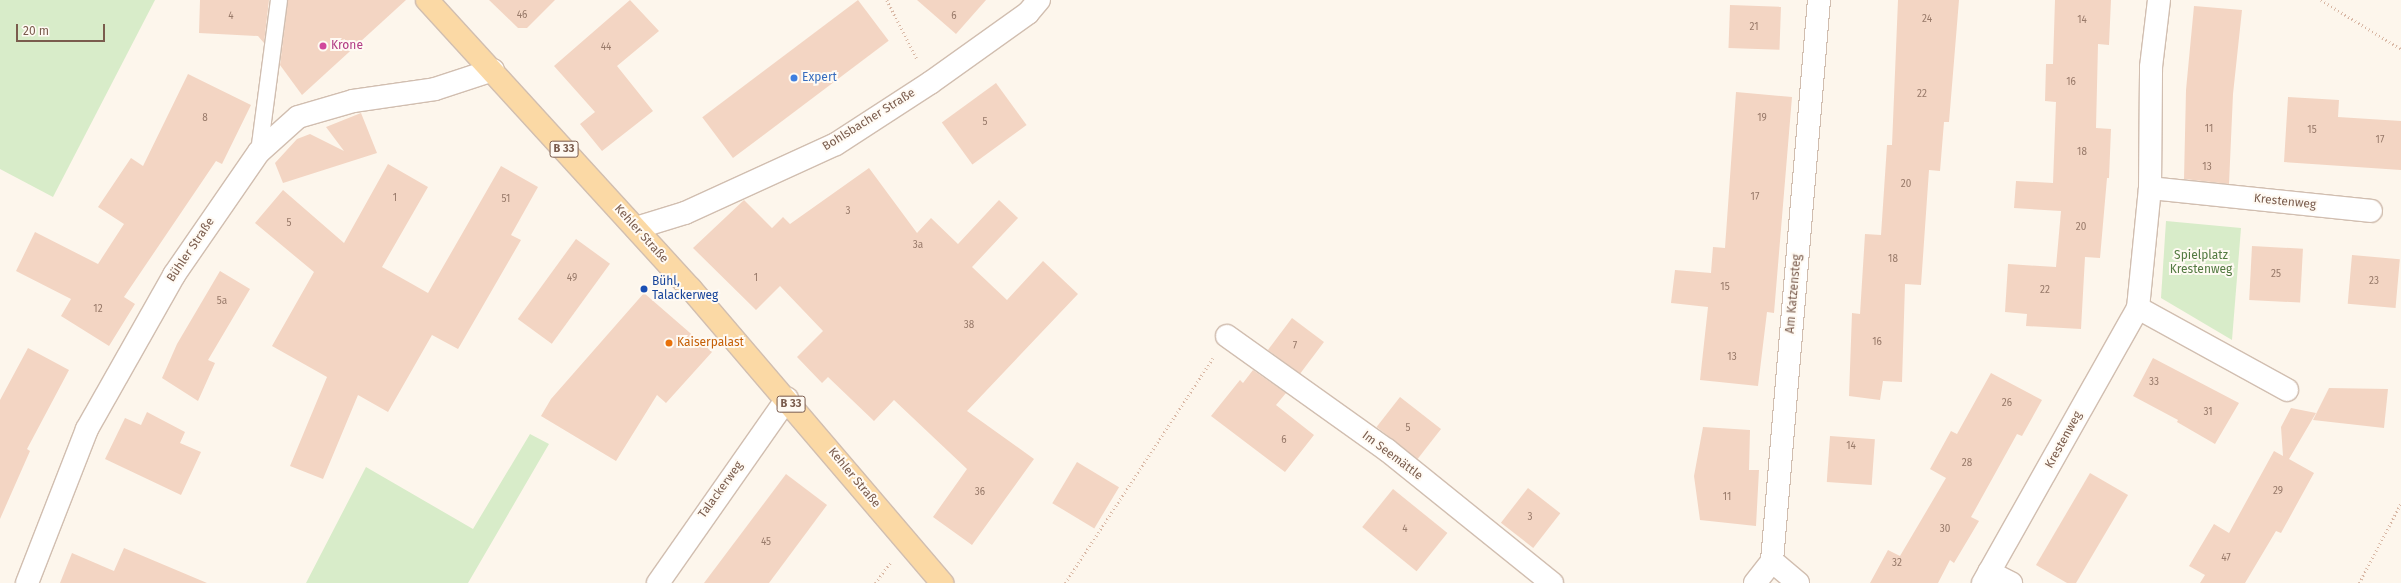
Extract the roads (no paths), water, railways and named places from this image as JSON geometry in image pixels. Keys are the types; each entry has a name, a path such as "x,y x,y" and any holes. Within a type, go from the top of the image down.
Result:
{"main road":[{"name":"Kehler Straße","path":"427,0 493,70 636,228 787,399 942,583"}],"street":[{"name":"Bohlsbacher Straße","path":"636,228 685,213 836,144 930,83 1028,13 1040,0"},
{"name":"Am Katzensteg","path":"1772,561 1819,0"},
{"name":"Krestenweg","path":"2011,583 1986,578 2138,308 2150,188 2151,67 2159,0"},
{"name":"Bühler Straße","path":"27,583 87,429 174,275 259,152 298,117 353,101 435,89 493,70"},
{"name":"Krestenweg","path":"2150,188 2371,211"},
{"path":"2138,308 2287,390"},
{"name":"Im Seemättle","path":"1227,336 1387,450 1552,583"},
{"name":"Talackerweg","path":"658,583 787,399"},
{"path":"1755,583 1772,561 1798,583"}],"lane":[{"path":"259,152 279,0"}],"place":[{"name":"Krone","path":"323,46"},
{"name":"Expert","path":"794,78"},
{"name":"Bühl, Talackerweg","path":"644,289"},
{"name":"Kaiserpalast","path":"669,343"}],"park label":[{"name":"Spielplatz Krestenweg","path":"2201,263"}]}
